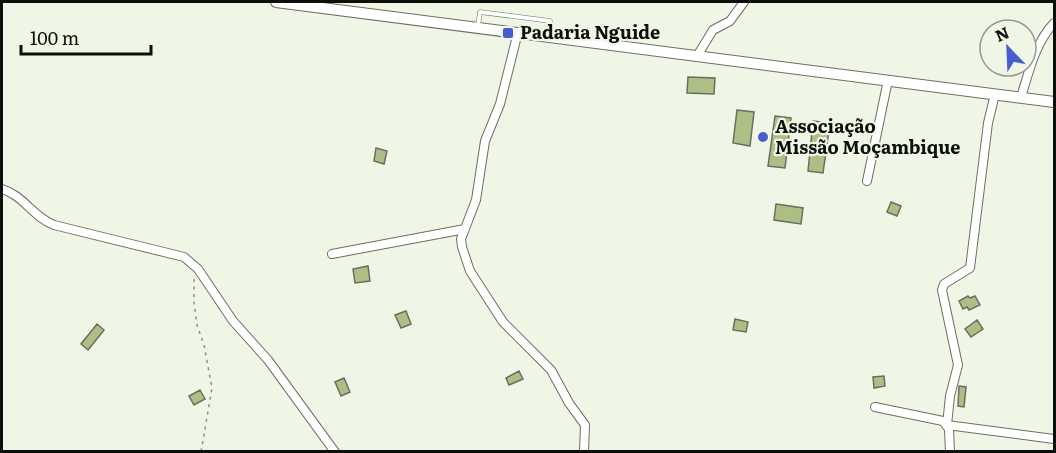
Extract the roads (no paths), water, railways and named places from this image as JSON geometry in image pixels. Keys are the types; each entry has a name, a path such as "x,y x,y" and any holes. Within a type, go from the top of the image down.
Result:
{"street":[{"path":"276,2 330,5 478,27 1054,102"},
{"path":"697,56 713,30 736,15 744,2"},
{"path":"1021,97 1042,39 1054,23"},
{"path":"518,32 500,104 485,141 476,200 461,239 462,247 470,271 509,329 551,370 569,403 585,425 584,452"},
{"path":"867,181 888,80"},
{"path":"950,452 947,425 950,396 958,365 942,290 944,284 970,268 987,135 995,94"},
{"path":"2,189 16,196 44,221 75,231 184,257 198,269 232,321 268,360 334,452"},
{"path":"332,254 465,229"},
{"path":"875,407 943,421 947,425 1054,439"}],"lane":[{"path":"478,27 480,12 550,21 548,36"}],"place":[{"name":"Padaria Nguide","path":"508,33"},
{"name":"Associação Missão Moçambique","path":"763,137"}]}
